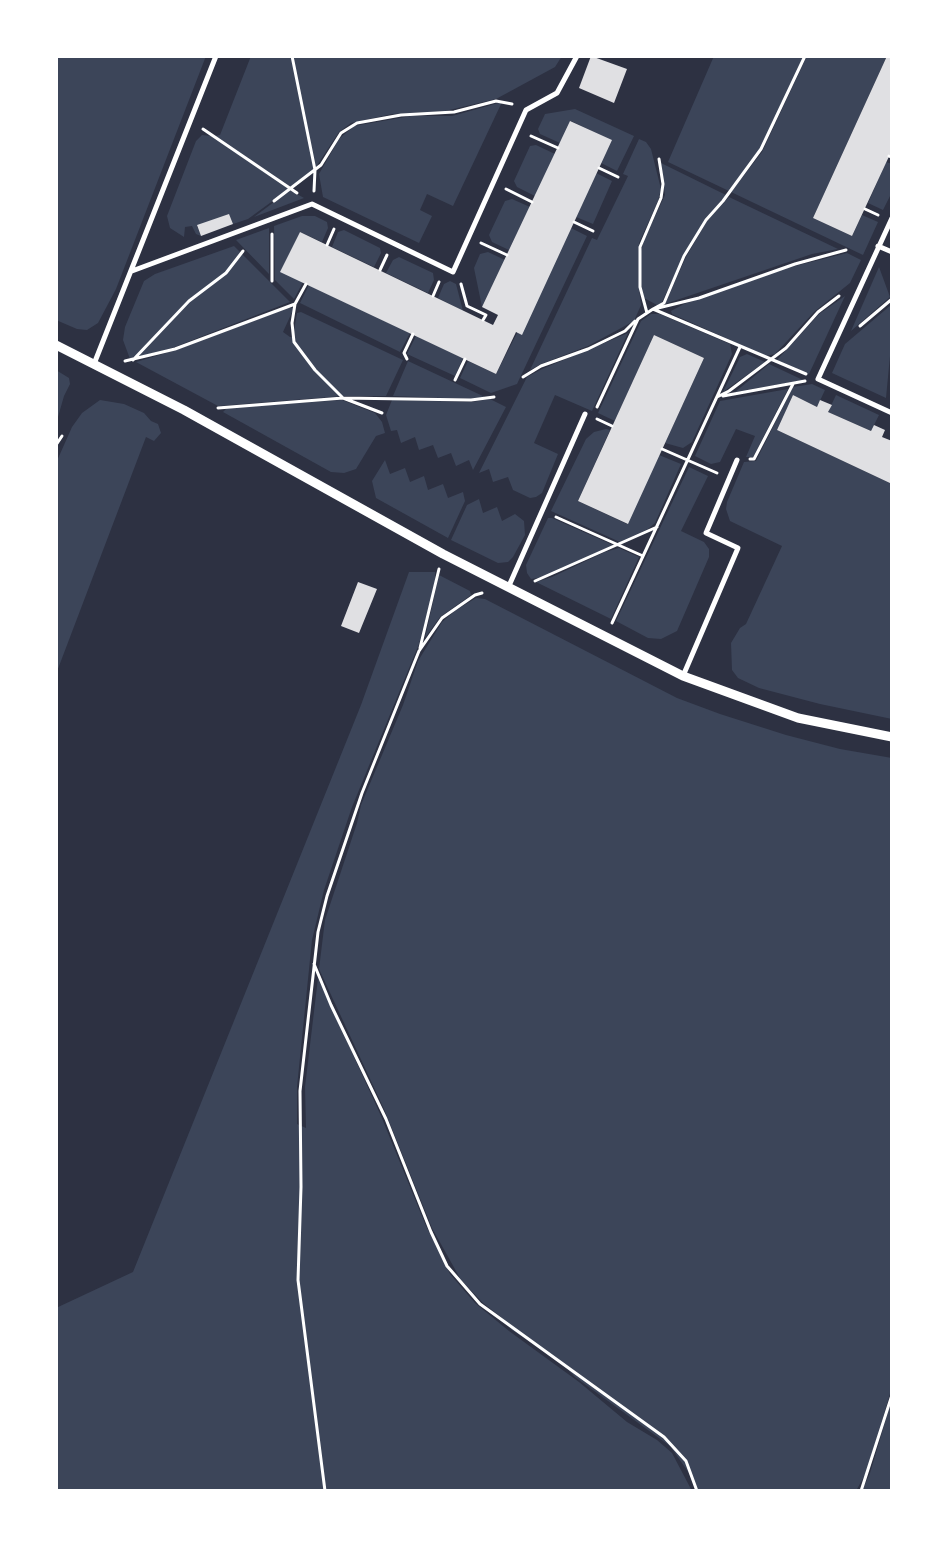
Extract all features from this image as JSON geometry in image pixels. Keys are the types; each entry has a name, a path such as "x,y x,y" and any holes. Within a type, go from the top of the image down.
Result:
{"street":[{"path":"94,364 216,56"},
{"path":"132,271 312,204 453,272 526,110 557,92 577,56"},
{"path":"892,218 818,379 892,413"},
{"path":"878,246 892,252"},
{"path":"56,345 184,410 443,554 683,676 798,718 892,737"},
{"path":"508,588 586,414"},
{"path":"683,676 738,548 706,533 737,460"}],"path":[{"path":"292,56 315,170 312,204"},
{"path":"523,377 541,366 588,349 625,331 638,319 664,303 684,256 706,220 724,201 761,150 805,56"},
{"path":"267,206 321,165 341,133 357,123 401,115 454,112 496,101 503,101 526,110"},
{"path":"191,121 312,204"},
{"path":"517,129 558,148"},
{"path":"647,313 640,287 640,247 663,191 659,159"},
{"path":"599,168 618,178"},
{"path":"493,183 532,202"},
{"path":"272,219 272,281"},
{"path":"574,222 593,231"},
{"path":"469,237 507,255"},
{"path":"653,309 699,298 795,264 846,250"},
{"path":"132,360 188,301 226,273 243,251"},
{"path":"453,272 459,274 467,306 486,315 483,320"},
{"path":"306,284 295,304 292,323 294,342 315,370 343,398 382,413"},
{"path":"717,397 729,392 786,348 818,312 841,294"},
{"path":"94,364 132,360 175,349 295,304"},
{"path":"653,309 818,379"},
{"path":"586,414 595,412 638,319"},
{"path":"407,359 404,353 413,334"},
{"path":"606,637 740,347"},
{"path":"455,380 465,359"},
{"path":"717,397 818,379"},
{"path":"737,460 754,459 793,384"},
{"path":"184,410 343,398 471,400 494,397"},
{"path":"56,445 62,436"},
{"path":"662,449 729,478"},
{"path":"541,514 550,514 643,556"},
{"path":"419,651 442,618 475,595 545,578 657,527"},
{"path":"325,1491 298,1280 302,1187 300,1091 314,963 318,932 330,886 362,793 419,651 443,554"},
{"path":"314,963 331,1005 386,1119 431,1232 447,1266 480,1304 664,1437 686,1461 698,1491"},
{"path":"861,1491 892,1395"}],"shaded area":[{"path":"56,56 206,56 116,289 98,323 87,330 77,329 56,320"},
{"path":"251,56 562,56 555,67 496,99 445,111 392,114 351,123 339,132 316,167 291,187 215,136 220,135"},
{"path":"714,56 804,56 760,149 729,191 668,162"},
{"path":"807,56 887,56 813,218 852,236 862,215 878,222 863,255 731,192 762,152"},
{"path":"502,102 453,206 427,194 420,210 432,216 419,243 323,197 319,174 339,139 354,126 411,116 452,116"},
{"path":"575,109 634,136 617,171 601,163 611,140 571,121 560,143 540,134 538,129 545,114"},
{"path":"202,135 211,136 289,189 248,219 233,224 229,215 197,226 201,236 196,234 192,226 185,227 184,237 170,228 167,216 196,141"},
{"path":"639,139 646,142 651,149 661,189 658,201 639,243 641,305 634,321 588,346 530,370 592,238 597,240 628,176 623,174"},
{"path":"536,145 555,154 535,196 517,187 514,181 530,146"},
{"path":"886,162 892,164 892,192 883,210 868,203"},
{"path":"661,163 726,195 705,220 684,255 661,304 657,305 644,298 641,287 641,251 644,240 665,195"},
{"path":"596,173 612,181 593,224 576,217"},
{"path":"290,190 304,198 254,217"},
{"path":"729,197 838,249 812,254 665,304 686,257 707,221"},
{"path":"512,199 530,207 509,250 492,242 489,235 505,201"},
{"path":"302,216 315,216 327,222 328,228 322,242 300,232 281,271 303,282 294,299 275,280 274,226"},
{"path":"269,228 269,274 236,240"},
{"path":"571,228 587,236 517,384 491,393 460,378 468,361 496,374"},
{"path":"344,230 380,248 381,253 374,267 332,247 338,232"},
{"path":"234,246 290,302 172,348 130,359 123,340 125,327 144,281 155,274"},
{"path":"488,252 505,260 482,307 474,268 480,254"},
{"path":"847,253 861,260 850,283 814,312 775,354 766,356 672,314 671,311 684,304 787,268"},
{"path":"399,257 433,273 434,280 428,293 386,273 393,260"},
{"path":"879,267 890,297 851,331"},
{"path":"450,281 456,284 463,311 438,298 444,284"},
{"path":"309,285 410,333 400,352 300,303"},
{"path":"845,296 809,374 777,360 819,314"},
{"path":"891,305 892,335 886,398 832,373 845,344"},
{"path":"288,308 294,308 283,332 290,337 293,337 297,313 301,312 403,360 386,396 343,396 218,406 136,362 176,350"},
{"path":"651,314 660,314 730,344 732,354 692,442 683,448 665,443 704,358 654,335 615,421 598,413 641,321"},
{"path":"628,333 592,411 555,395 534,443 558,454 542,493 530,498 513,490 508,477 493,482 489,469 479,473 527,377"},
{"path":"416,336 463,358 455,376 407,354"},
{"path":"747,354 765,362 723,392 740,357"},
{"path":"408,361 485,397 472,399 393,396"},
{"path":"769,364 803,380 735,392"},
{"path":"56,370 69,378 70,384 64,396 56,424"},
{"path":"812,384 825,390 817,407 793,395 777,430 892,484 892,719 820,704 759,688 738,678 732,670 731,643 740,628 746,624 782,546 730,521 726,509 727,502 744,462 756,461 793,387"},
{"path":"788,389 753,457 746,457 755,436 736,429 720,462 711,464 695,456 720,401"},
{"path":"836,395 879,415 871,431 828,412"},
{"path":"490,399 506,407 473,470 469,460 456,466 451,453 438,458 433,445 419,450 415,437 401,443 397,430 391,431 386,415 392,400 472,402"},
{"path":"100,400 124,404 144,413 151,421 158,424 161,433 154,441 146,437 56,674 56,463 72,427 82,413"},
{"path":"342,400 375,413 382,422 385,433 376,436 356,469 344,473 331,472 223,412 227,408"},
{"path":"610,430 578,501 627,524 659,455 681,464 655,523 648,529 620,542 551,511 586,439 594,432"},
{"path":"385,460 390,474 405,468 410,482 424,476 428,490 443,484 448,498 463,492 465,501 448,538 376,498 372,481"},
{"path":"689,467 708,476 681,531 704,542 709,549 709,557 677,631 661,639 648,638 616,621"},
{"path":"479,499 483,513 497,507 502,521 515,514 524,521 525,535 513,557 508,562 498,563 451,540 467,505"},
{"path":"548,518 552,518 613,545 544,577 531,579 527,573 526,565"},
{"path":"619,548 639,557 611,619 536,582 552,577 605,552"},
{"path":"409,572 435,572 435,583 419,644 352,807 324,890 312,940 297,1087 297,1124 306,1128 305,1087 318,978 381,1116 426,1226 450,1274 475,1303 509,1331 579,1382 627,1422 657,1440 672,1453 692,1491 56,1491 56,1308 133,1272 361,705"},
{"path":"439,575 470,591 471,595 440,617 425,638"},
{"path":"476,598 485,599 677,698 786,735 840,749 892,758 892,1387 867,1471 856,1491 697,1491 689,1473 670,1446 575,1377 560,1361 512,1330 501,1317 483,1303 461,1280 432,1228 384,1109 319,969 325,920 357,823 361,805 403,705 418,661 442,622 456,610"},
{"path":"892,1399 892,1491 862,1491 870,1473"}],"building":[{"path":"591,56 627,69 614,103 579,88"},
{"path":"887,56 892,56 892,150 852,236 813,218"},
{"path":"570,121 612,140 522,335 516,332 496,374 280,272 300,232 493,325 498,315 482,307"},
{"path":"229,214 233,224 201,236 197,225"},
{"path":"654,335 704,358 628,524 578,501"},
{"path":"793,395 817,407 820,400 832,405 828,412 871,431 874,425 885,430 882,437 892,441 892,484 777,430"},
{"path":"358,582 377,589 359,633 341,626"}]}
